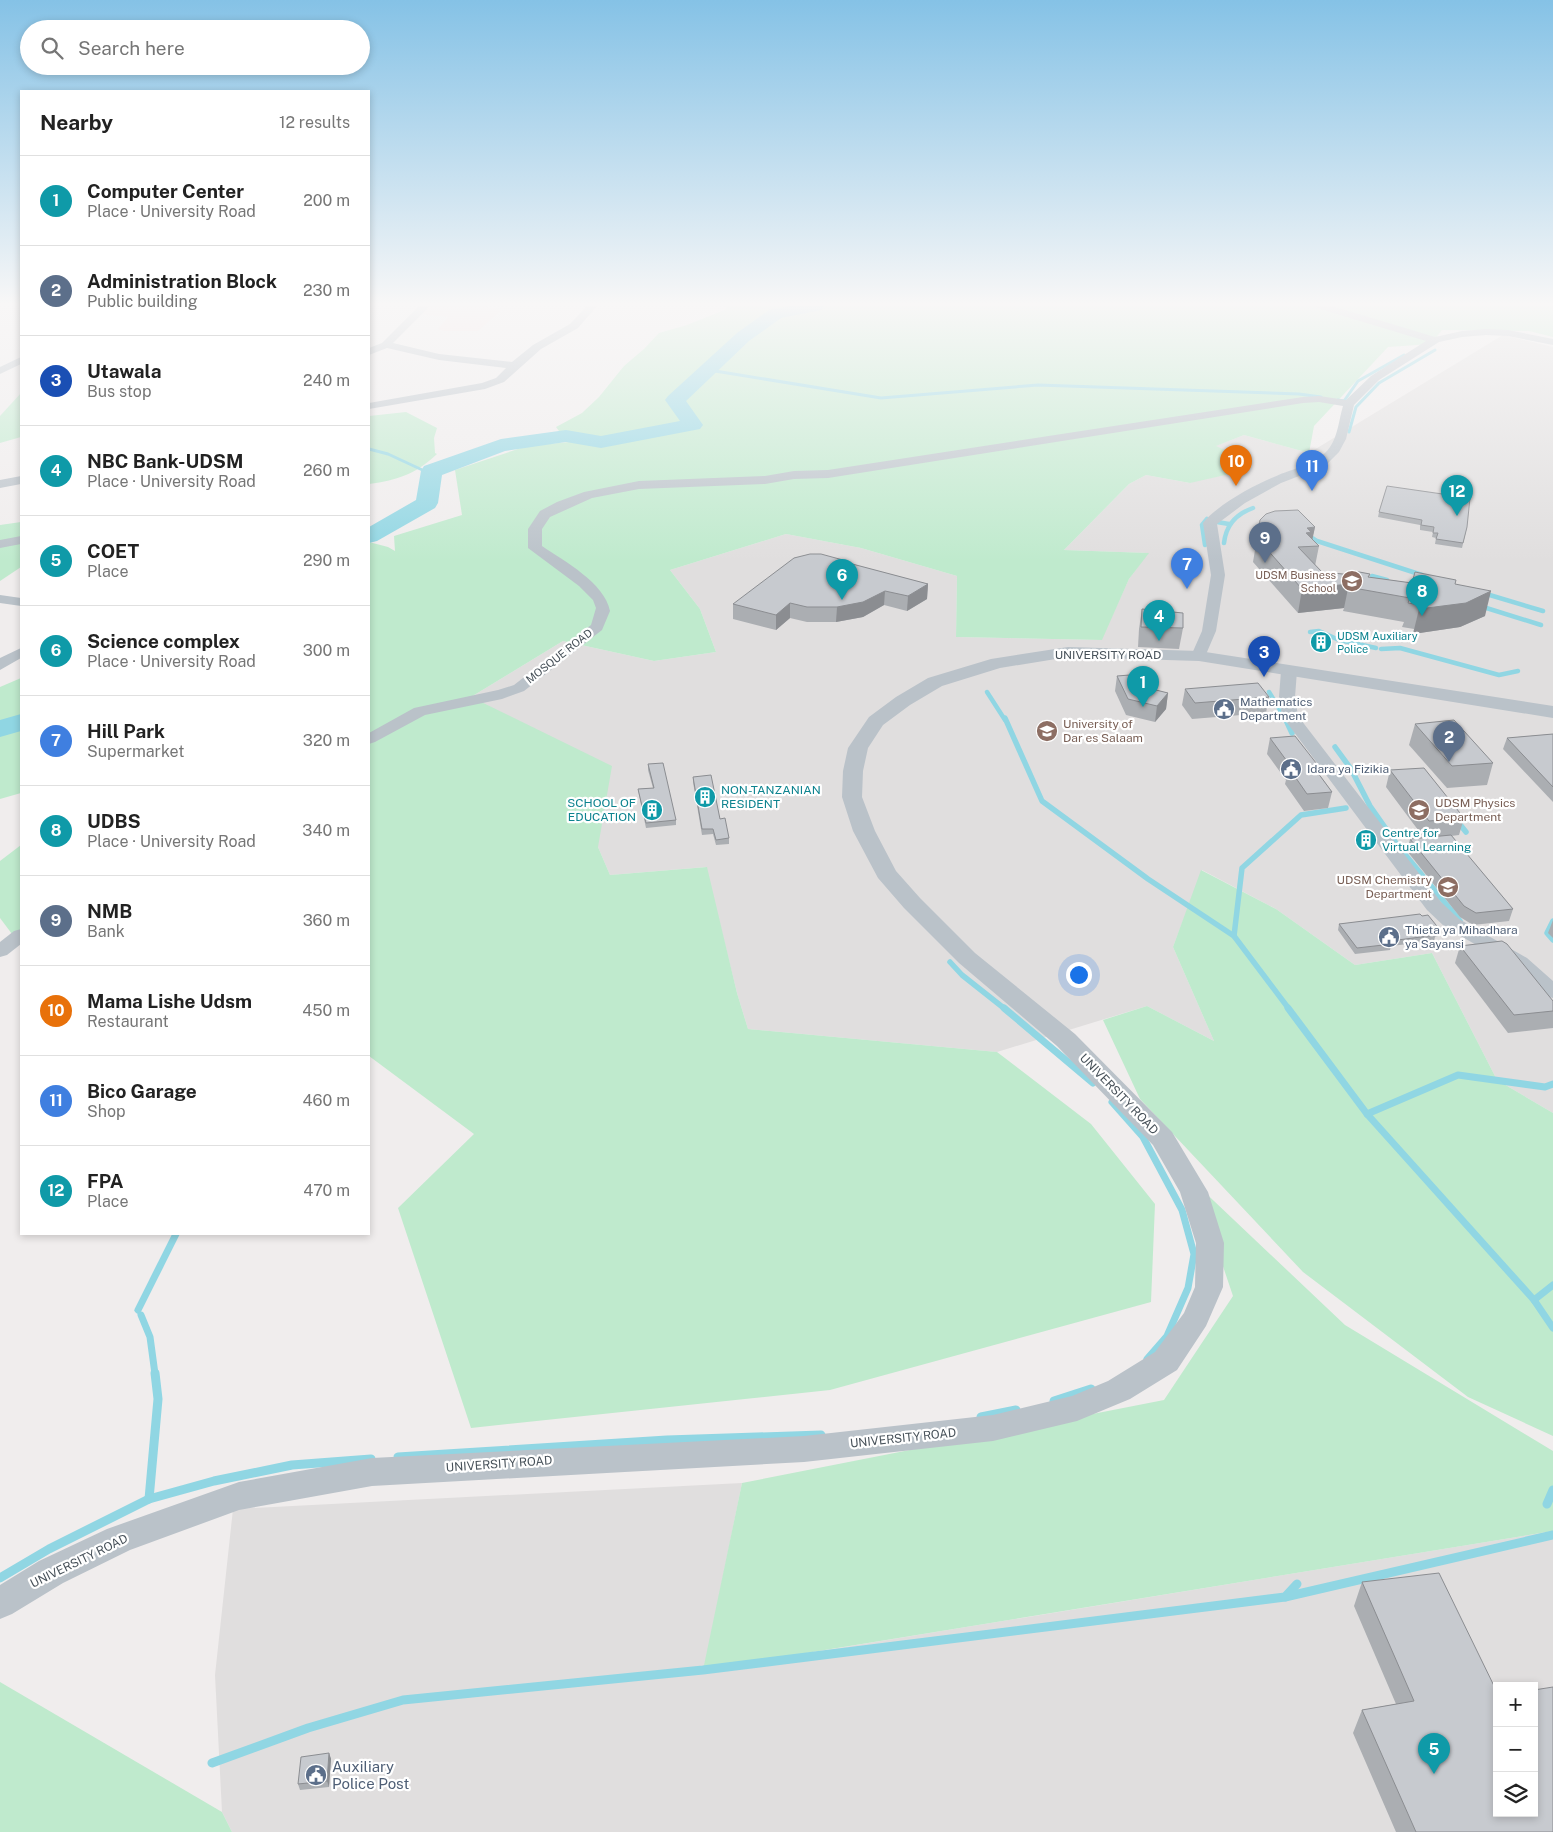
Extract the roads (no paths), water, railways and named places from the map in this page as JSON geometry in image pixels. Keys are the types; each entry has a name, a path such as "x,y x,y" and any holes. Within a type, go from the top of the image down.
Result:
{"street":[{"path":"370,406 453,391"},
{"path":"1199,656 1209,631 1218,575 1218,566 1210,544 1210,523 1240,500 1269,484 1321,463 1335,449 1340,439 1349,404 1362,391"},
{"name":"MOSQUE ROAD","path":"370,738 420,711 502,694 519,688 597,627 603,609 600,599 580,580 535,548 535,529 545,514 562,505 589,495 638,485 764,480 893,465 1286,402 1319,399 1349,404"},
{"path":"0,484 20,480"},
{"path":"0,544 20,540"},
{"path":"0,598 20,602"},
{"name":"UNIVERSITY ROAD","path":"0,1603 51,1572 119,1539 239,1496 372,1472 804,1449 993,1428 1077,1408 1120,1390 1166,1361 1196,1318 1209,1287 1210,1243 1194,1192 1163,1139 1066,1040 967,958 912,903 886,873 864,831 852,797 853,771 858,748 876,721 903,701 935,682 997,663 1068,652 1199,656 1553,712"},
{"path":"0,665 20,653"},
{"path":"1289,671 1287,697 1290,716 1434,906 1452,923 1520,962 1553,992"},
{"path":"0,951 20,936"}],"waterway":[{"path":"370,535 427,503 432,471 501,445 566,436 601,442 693,425 675,400 684,391"},
{"path":"841,391 881,398 960,391"},
{"path":"1226,391 1299,394 1321,397"},
{"path":"1338,400 1344,401 1351,391"},
{"path":"1349,432 1356,407 1371,391"},
{"path":"370,449 388,454 431,474"},
{"path":"1224,543 1227,531 1233,521 1242,513 1253,508"},
{"path":"1205,545 1202,525 1207,519"},
{"path":"1217,522 1229,524"},
{"path":"1308,535 1317,541 1422,575"},
{"path":"1372,576 1387,580"},
{"path":"1483,593 1543,611"},
{"path":"1480,606 1541,625"},
{"path":"1310,632 1319,631 1339,640 1376,648"},
{"path":"1381,649 1400,648 1499,675 1518,671"},
{"path":"987,692 1005,720"},
{"path":"1269,692 1286,720"},
{"path":"1005,718 1042,801 1148,879 1234,936"},
{"path":"1286,720 1292,733"},
{"path":"0,729 20,722"},
{"path":"1335,747 1351,769"},
{"path":"1351,769 1396,773"},
{"path":"1351,769 1370,806 1398,846 1460,921"},
{"path":"1234,936 1242,868 1301,815 1346,808"},
{"path":"1458,822 1466,832"},
{"path":"1553,921 1547,933 1553,940"},
{"path":"1234,936 1289,1009"},
{"path":"950,962 962,975 1005,1009"},
{"path":"1004,1008 1093,1083"},
{"path":"1288,1008 1367,1114"},
{"path":"1367,1114 1458,1075 1545,1087 1553,1084"},
{"path":"1112,1102 1143,1137 1182,1210 1194,1254 1188,1288 1167,1336 1147,1359"},
{"path":"1367,1114 1534,1300"},
{"path":"138,1310 176,1235"},
{"path":"1534,1300 1553,1285"},
{"path":"1534,1300 1553,1328"},
{"path":"141,1315 150,1337 155,1374"},
{"path":"149,1499 158,1399 155,1373"},
{"path":"1054,1401 1091,1389"},
{"path":"981,1417 1016,1410"},
{"path":"398,1457 667,1440 821,1435"},
{"path":"149,1499 214,1481 292,1465 371,1459"},
{"path":"1547,1504 1553,1490"},
{"path":"0,1578 49,1549 149,1499"},
{"path":"1285,1597 1553,1535"},
{"path":"1285,1597 1297,1584"},
{"path":"212,1763 308,1728 403,1700 703,1670 1285,1597"}],"place":[{"name":"Mama Lishe Udsm","path":"1236,486"},
{"name":"Bico Garage","path":"1312,491"},
{"name":"FPA","path":"1457,516"},
{"name":"NMB","path":"1265,563"},
{"name":"UDSM Business School","path":"1352,581"},
{"name":"Hill Park","path":"1187,589"},
{"name":"Science complex","path":"842,600"},
{"name":"UDBS","path":"1422,616"},
{"name":"NBC Bank-UDSM","path":"1159,641"},
{"name":"UDSM Auxiliary Police","path":"1321,642"},
{"name":"Utawala","path":"1264,677"},
{"name":"Computer Center","path":"1143,707"},
{"name":"Mathematics Department","path":"1224,709"},
{"name":"University of Dar es Salaam","path":"1047,731"},
{"name":"Administration Block","path":"1449,762"},
{"name":"Idara ya Fizikia","path":"1291,769"},
{"name":"NON-TANZANIAN RESIDENT","path":"705,797"},
{"name":"SCHOOL OF EDUCATION","path":"652,810"},
{"name":"UDSM Physics Department","path":"1419,810"},
{"name":"Centre for Virtual Learning","path":"1366,840"},
{"name":"UDSM Chemistry Department","path":"1448,887"},
{"name":"Thieta ya Mihadhara ya Sayansi","path":"1389,937"},
{"name":"COET","path":"1434,1774"},
{"name":"Auxiliary Police Post","path":"316,1775"}]}
